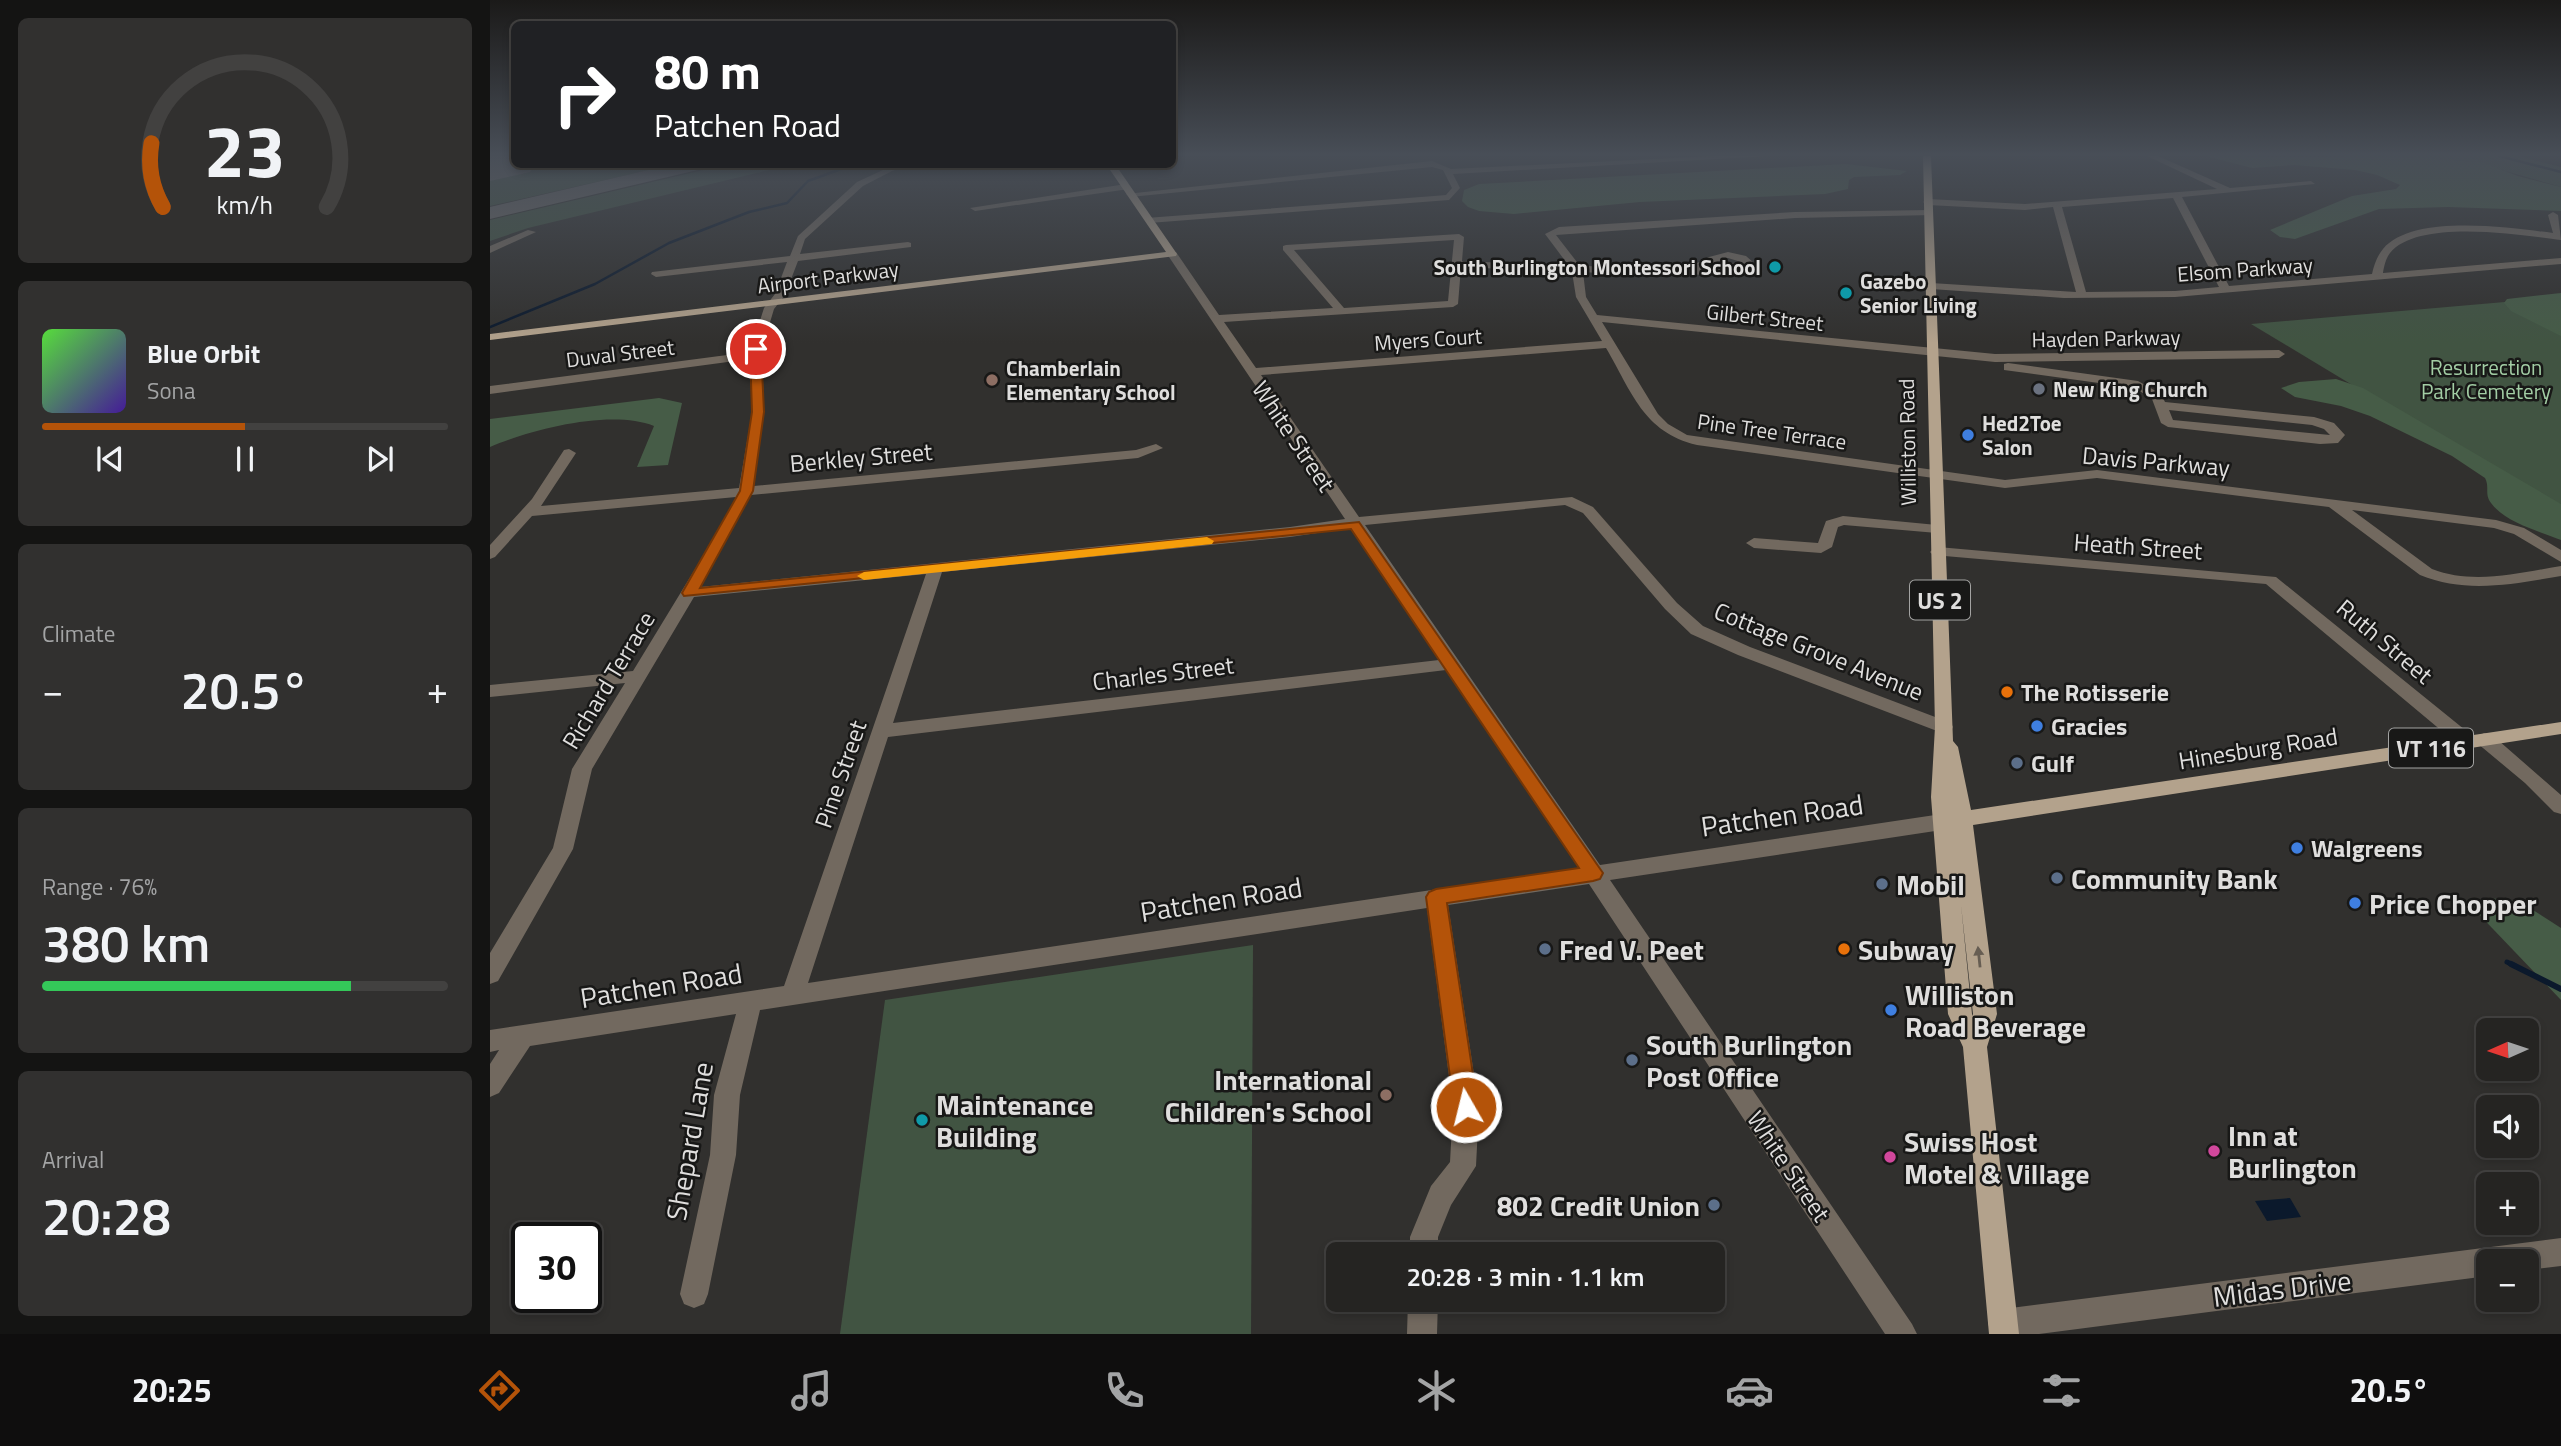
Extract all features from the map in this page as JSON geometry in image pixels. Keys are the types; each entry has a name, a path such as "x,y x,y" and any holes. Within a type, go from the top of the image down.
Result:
{"main road":[{"name":"Williston Road","path":"1928,218 1944,727 1952,820 1985,1014 1975,1047 2004,1329"},
{"name":"White Street","path":"1149,220 1172,254"},
{"name":"Airport Parkway","path":"490,337 1172,254"},
{"name":"Hinesburg Road","path":"1952,820 2561,728"}],"street":[{"path":"746,491 758,412 755,355 769,308 774,303 801,238 822,218"},
{"path":"1149,220 1172,218"},
{"path":"1577,269 1550,233 1735,218"},
{"path":"2061,218 2082,295"},
{"path":"2188,218 2226,291"},
{"path":"2376,278 2387,250 2403,240 2420,235 2468,231 2560,237 2554,218"},
{"path":"490,250 531,232"},
{"path":"1215,319 1342,311 1453,304 1459,237 1286,248 1342,311"},
{"path":"656,274 908,245"},
{"name":"White Street","path":"1172,254 1593,873 1902,1334"},
{"name":"Elsom Parkway","path":"1931,286 2082,295 2226,291 2561,261"},
{"path":"1457,264 1577,269 1691,269"},
{"name":"Pine Tree Terrace","path":"1577,269 1578,290 1656,421 1680,436 1716,445 1935,473"},
{"name":"Gilbert Street","path":"1594,318 1933,353"},
{"name":"Myers Court","path":"1250,372 1610,344"},
{"name":"Hayden Parkway","path":"1933,353 1995,358 2279,354"},
{"name":"Duval Street","path":"490,390 755,355"},
{"path":"1995,358 2004,365 2018,369 2138,385 2154,393 2162,405 2168,424 2320,440 2333,440 2339,435 2329,426 2314,421 2162,405"},
{"name":"Berkley Street","path":"529,512 1138,454 1156,448"},
{"path":"490,554 529,512 569,453"},
{"name":"Davis Parkway","path":"1935,473 2021,485 2074,474 2097,474 2505,526 2527,535 2561,557"},
{"name":"Richard Terrace","path":"490,974 563,849 582,769 689,593 746,491"},
{"name":"Cottage Grove Avenue","path":"1354,525 1385,518 1526,503 1575,502 1588,510 1671,606 1697,630 1744,651 1944,727"},
{"name":"Davis Parkway","path":"2332,503 2423,569 2443,579 2465,582 2561,571"},
{"name":"Heath Street","path":"1754,543 1821,548 1827,544 1831,524 1843,520 2004,557 2270,580"},
{"path":"689,593 1354,525"},
{"name":"Pine Street","path":"793,994 935,569"},
{"name":"Ruth Street","path":"2270,580 2285,589 2561,807"},
{"name":"Charles Street","path":"882,732 1450,664"},
{"path":"490,691 639,676"},
{"name":"Patchen Road","path":"490,1041 1952,820"},
{"path":"1424,1242 1441,1196 1463,1166 1466,1107 1436,897"},
{"name":"Shepard Lane","path":"694,1294 723,1155 727,1095 751,1001"},
{"path":"490,1085 523,1036"},
{"name":"Midas Drive","path":"2004,1329 2561,1252"},
{"path":"1422,1334 1423,1312"}],"green space":[{"path":"497,218 569,218 490,241 490,220"},
{"path":"2298,218 2353,218 2295,239 2280,237 2270,230"},
{"path":"2561,293 2561,336 2511,311 2504,303 2507,299"},
{"name":"Resurrection Park Cemetery","path":"2561,297 2561,504 2548,503 2251,324"},
{"path":"2336,379 2363,388 2561,504 2561,540 2523,526 2497,510 2489,500 2485,478 2452,456 2370,416 2341,406 2295,397 2281,388 2299,382"},
{"path":"659,398 682,403 668,465 637,467 654,426 636,421 594,420 572,423 490,447 490,419"},
{"path":"2488,898 2519,901 2561,928 2561,1000 2471,906"},
{"path":"1253,945 1251,1334 840,1334 885,1000"}],"water":[{"path":"2290,1198 2301,1217 2267,1221 2255,1201"}],"waterway":[{"path":"490,327 595,284 669,243 733,218"},
{"path":"2507,962 2561,989"}],"slow traffic":[{"path":"864,576 1207,541"}],"place":[{"name":"South Burlington Montessori School","path":"1775,267"},
{"name":"Gazebo Senior Living","path":"1846,293"},
{"name":"Chamberlain Elementary School","path":"992,380"},
{"name":"New King Church","path":"2039,389"},
{"name":"Hed2Toe Salon","path":"1968,435"},
{"name":"The Rotisserie","path":"2007,692"},
{"name":"Gracies","path":"2037,726"},
{"name":"Gulf","path":"2017,763"},
{"name":"Walgreens","path":"2297,848"},
{"name":"Community Bank","path":"2057,878"},
{"name":"Mobil","path":"1882,884"},
{"name":"Price Chopper","path":"2355,903"},
{"name":"Fred V. Peet","path":"1545,949"},
{"name":"Subway","path":"1844,949"},
{"name":"Williston Road Beverage","path":"1891,1010"},
{"name":"South Burlington Post Office","path":"1632,1060"},
{"name":"International Children's School","path":"1386,1095"},
{"name":"Maintenance Building","path":"922,1120"},
{"name":"Inn at Burlington","path":"2214,1151"},
{"name":"Swiss Host Motel & Village","path":"1890,1157"},
{"name":"802 Credit Union","path":"1714,1205"}],"route":[{"path":"756,349 758,412 746,491 725,533 689,593 1354,525 1593,873 1436,897 1466,1107"}]}
